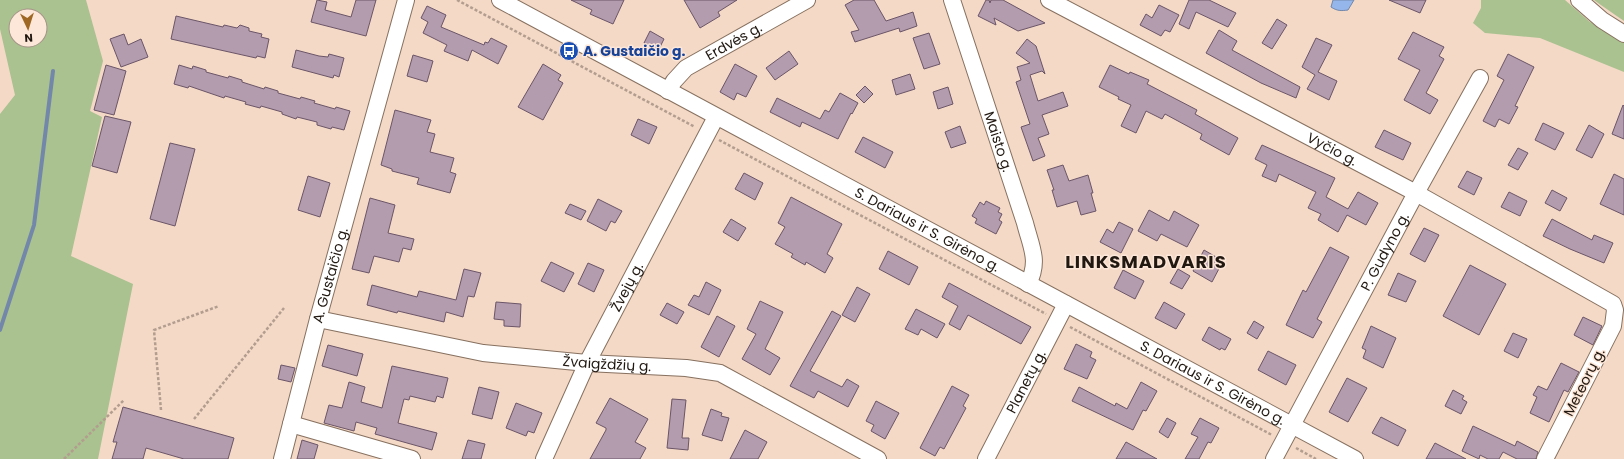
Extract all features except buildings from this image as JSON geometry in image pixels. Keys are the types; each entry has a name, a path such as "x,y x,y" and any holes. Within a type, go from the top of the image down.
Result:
{"street":[{"name":"A. Gustaičio g.","path":"282,459 318,319 406,0"},
{"name":"S. Dariaus ir S. Girėno g.","path":"500,0 1355,459"},
{"name":"Erdvės g.","path":"668,91 686,68 807,0"},
{"name":"Maisto g.","path":"952,0 1025,223 1035,260 1035,269 1028,284"},
{"name":"Vyčio g.","path":"1049,0 1416,193 1612,304"},
{"path":"1579,0 1602,20 1624,34"},
{"name":"P. Gudyno g.","path":"1274,459 1416,193 1480,78"},
{"name":"Žvejų g.","path":"544,459 587,363 716,117"},
{"name":"Planetų g.","path":"986,459 1066,304"},
{"name":"Meteorų g.","path":"1545,459 1613,326 1615,310 1612,304"},
{"name":"Žvaigždžių g.","path":"318,319 483,354 587,363 686,368 720,373 878,459"},
{"path":"291,424 412,459"}],"path":[{"path":"458,0 1316,459"},
{"path":"161,410 154,330 219,306"},
{"path":"194,419 284,308"},
{"path":"64,459 124,400"}],"green space":[{"path":"0,0 86,0 103,61 90,111 102,117 71,256 133,284 98,459 0,459 0,114 15,95 0,29"},
{"path":"1481,0 1565,0 1590,22 1624,41 1624,72 1540,38 1485,33 1473,23 1481,8"},
{"path":"1594,0 1624,0 1624,21 1598,3"}],"water":[{"path":"1333,0 1354,0 1348,10 1341,11 1331,7"}],"waterway":[{"path":"0,330 34,225 53,71"}],"place":[{"name":"A. Gustaičio g.","path":"569,51"}],"district":[{"name":"LINKSMADVARIS","path":"1146,262"}]}
